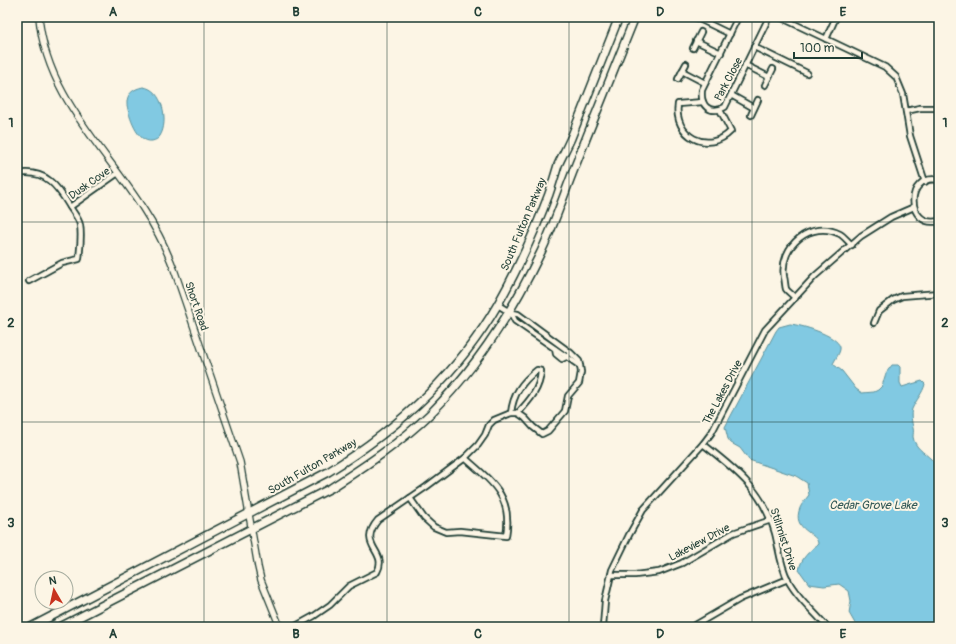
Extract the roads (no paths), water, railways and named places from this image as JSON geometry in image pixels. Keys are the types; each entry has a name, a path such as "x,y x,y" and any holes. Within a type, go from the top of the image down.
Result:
{"highway":[{"name":"South Fulton Parkway","path":"31,627 328,472 364,449 398,423 444,378 468,348 498,305 521,260 546,200 558,165 619,17"},
{"path":"60,627 331,488 400,440 429,414 449,393 486,349 510,313 540,254 635,17"}],"street":[{"name":"Short Road","path":"39,17 47,59 60,88 74,112 143,208 156,229 171,261 240,462 261,580 280,627"},
{"path":"695,17 730,34"},
{"name":"Park Close","path":"738,17 702,90 701,96 704,105 710,110 720,110 725,107 769,17"},
{"path":"780,17 885,67 896,77 903,94 910,136 925,182"},
{"path":"826,39 836,17"},
{"path":"693,48 701,32"},
{"path":"696,41 721,53"},
{"path":"754,47 807,73"},
{"path":"678,79 686,64"},
{"path":"745,65 769,77"},
{"path":"765,85 774,69"},
{"path":"682,72 705,83"},
{"path":"731,95 754,108"},
{"path":"751,115 758,100"},
{"path":"703,102 678,104 677,113 679,122 684,130 693,138 704,142 716,140 725,136 731,131 720,110"},
{"path":"906,111 920,108 939,108"},
{"path":"17,174 26,172 41,175 51,181 61,193 80,223 82,239 79,259 62,264 29,281"},
{"name":"Dusk Cove","path":"70,207 118,173"},
{"path":"939,180 930,180 920,185 914,193 913,198 914,207 922,218 929,221 939,221"},
{"name":"The Lakes Drive","path":"602,627 611,575 629,534 644,510 712,432 766,330 815,276 862,236 891,217 914,207"},
{"path":"795,298 786,289 783,268 787,251 797,239 811,232 825,230 841,234 852,245"},
{"path":"874,323 879,311 893,300 902,296 939,293"},
{"path":"498,305 510,313 515,321 554,348 558,357 562,359 571,353"},
{"path":"294,627 314,616 330,604 349,586 377,572 380,564 379,557 372,547 369,537 373,526 378,520 465,458 478,445 485,435 488,425 494,420 511,413 518,413 542,434 548,431 565,411 568,396 579,383 581,372 579,361 571,353 518,314 510,313"},
{"path":"541,339 545,334"},
{"path":"567,357 580,366"},
{"path":"511,413 512,403 516,392 526,378 537,370 541,371 540,381 531,398 518,413"},
{"name":"Stillmist Drive","path":"703,444 731,466 746,480 760,497 771,520 780,558 788,579 798,596 827,627"},
{"path":"410,498 424,518 434,527 446,532 460,531 506,536 508,512 503,498 494,484 465,458"},
{"name":"Lakeview Drive","path":"611,575 635,575 659,572 682,563 733,533 771,520"},
{"path":"692,627 740,599 788,579"}],"water":[{"path":"143,87 150,89 160,100 164,115 163,130 157,139 152,141 142,138 138,133 132,122 127,105 129,95 136,89"},
{"name":"Cedar Grove Lake","path":"790,324 818,331 832,338 840,347 839,353 833,364 842,371 856,389 862,393 874,392 878,390 882,386 886,373 892,365 898,365 900,367 900,383 902,387 922,381 925,384 911,411 911,416 914,441 920,450 934,462 939,469 939,627 857,627 849,613 851,601 849,591 839,584 824,586 809,584 799,570 804,559 818,544 817,540 799,522 798,516 800,508 809,495 807,483 796,476 749,460 740,448 731,443 728,439 725,427 776,331 779,327"}]}
